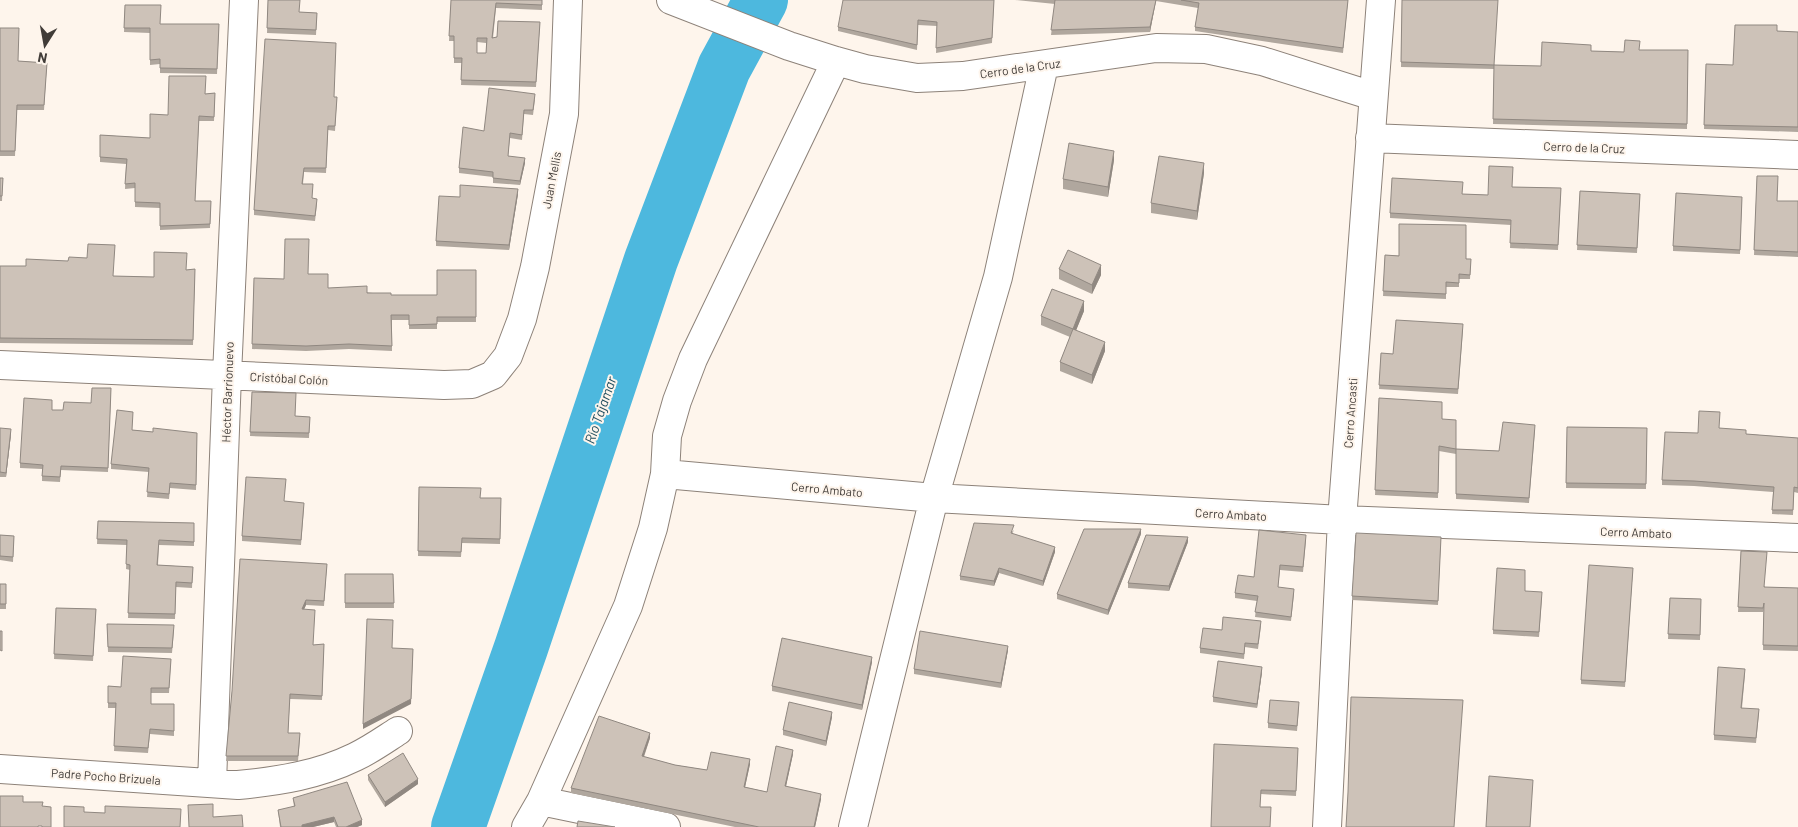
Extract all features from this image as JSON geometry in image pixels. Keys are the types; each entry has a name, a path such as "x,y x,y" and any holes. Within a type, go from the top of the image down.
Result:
{"street":[{"name":"Héctor Barrionuevo","path":"212,783 227,375 244,0"},
{"name":"Juan Mellis","path":"508,356 522,318 535,267 564,114 568,0"},
{"name":"Cerro Ancasti","path":"1327,827 1342,520 1381,0"},
{"name":"Cerro de la Cruz","path":"683,5 789,46 836,61 918,78 963,76 1156,48 1206,49 1262,61 1373,96"},
{"path":"526,827 541,801 628,606 653,528 665,474 667,436 677,401 693,359 836,61"},
{"path":"853,827 934,498 998,277 1044,65"},
{"name":"Cerro de la Cruz","path":"1370,138 1798,155"},
{"name":"Cristóbal Colón","path":"0,365 444,385 472,384 493,375 508,356"},
{"name":"Cerro Ambato","path":"665,474 934,498 1342,520 1798,538"},
{"name":"Padre Pocho Brizuela","path":"0,769 212,783 248,784 276,782 312,774 355,757 398,731"},
{"path":"541,801 666,827"}],"building":[{"path":"268,0 300,0 299,12 317,13 316,30 267,28"},
{"path":"451,0 542,0 542,5 496,3 492,38 497,37 498,21 540,22 536,82 461,80 462,58 454,58 454,36 449,36","holes":["477,38 487,38 486,53 477,53"]},
{"path":"843,0 994,0 992,38 936,48 937,22 918,20 917,45 838,27"},
{"path":"1055,0 1156,0 1150,27 1051,30"},
{"path":"1181,0 1348,0 1343,48 1195,27 1199,3"},
{"path":"1402,0 1498,0 1494,65 1401,62"},
{"path":"125,5 161,5 160,24 219,24 217,69 160,68 160,59 150,60 150,28 124,28"},
{"path":"1735,25 1777,25 1777,31 1798,32 1798,127 1704,125 1706,64 1733,65"},
{"path":"0,28 19,28 18,61 47,63 44,105 17,105 15,151 0,151"},
{"path":"265,39 336,43 334,97 337,97 335,126 328,126 326,168 304,168 302,184 313,184 312,198 317,199 315,216 254,210"},
{"path":"1625,40 1640,41 1639,50 1688,50 1687,124 1493,119 1494,65 1541,66 1542,42 1591,45 1591,51 1624,52"},
{"path":"169,76 206,76 205,94 215,93 214,117 199,116 195,201 211,201 210,224 160,226 160,203 135,202 135,183 125,184 127,159 100,157 100,135 150,138 150,114 168,115"},
{"path":"489,88 535,94 533,110 524,110 522,135 510,133 508,156 525,158 520,181 493,178 493,172 459,168 463,127 484,131"},
{"path":"1069,143 1114,151 1108,187 1063,179"},
{"path":"1159,156 1204,163 1197,211 1151,203"},
{"path":"1489,166 1513,167 1512,187 1561,188 1558,245 1510,243 1511,220 1390,213 1392,178 1463,182 1462,194 1488,195"},
{"path":"1757,176 1778,176 1777,201 1798,201 1798,252 1754,250"},
{"path":"0,178 3,178 2,196 0,196"},
{"path":"460,185 518,189 509,245 436,241 439,196 460,197"},
{"path":"1580,191 1640,194 1637,248 1577,245"},
{"path":"1676,193 1742,197 1740,250 1673,246"},
{"path":"1399,224 1466,225 1466,259 1471,259 1470,275 1459,274 1459,283 1446,282 1446,294 1383,291 1385,255 1399,256"},
{"path":"285,239 309,239 308,274 328,274 328,288 367,286 367,293 437,295 437,270 476,270 476,317 437,317 437,324 409,325 409,315 391,315 392,346 252,344 254,278 284,279"},
{"path":"88,244 115,245 113,276 154,277 154,252 187,253 186,270 195,269 193,340 0,338 0,266 26,266 26,259 68,261 69,257 87,258"},
{"path":"1068,250 1101,265 1092,285 1059,269"},
{"path":"1052,289 1084,301 1073,329 1041,316"},
{"path":"1396,320 1463,324 1458,389 1379,385 1381,353 1393,354"},
{"path":"1073,329 1105,342 1092,375 1060,362"},
{"path":"92,388 111,388 108,468 61,466 60,477 42,476 43,465 20,463 24,398 52,400 52,410 63,410 64,402 91,403"},
{"path":"252,392 296,393 295,416 310,417 309,433 250,432"},
{"path":"1379,398 1442,402 1442,419 1456,420 1456,449 1439,446 1438,493 1375,490"},
{"path":"117,410 133,412 132,430 153,432 153,428 197,433 196,485 170,483 169,494 147,492 149,468 111,464"},
{"path":"1699,411 1720,412 1719,428 1746,430 1746,434 1798,438 1798,488 1794,487 1793,510 1772,510 1774,487 1662,480 1665,432 1698,433"},
{"path":"1503,422 1535,425 1529,498 1456,494 1456,449 1499,451"},
{"path":"1567,427 1647,428 1646,484 1566,483"},
{"path":"0,428 11,429 6,473 0,472"},
{"path":"246,477 286,479 284,501 304,503 301,540 242,536"},
{"path":"419,487 481,488 480,498 501,498 500,539 462,538 461,552 418,551"},
{"path":"98,521 194,523 194,542 159,540 157,565 193,567 192,583 176,582 175,614 128,613 130,565 126,564 127,540 97,539"},
{"path":"974,523 1014,525 1011,533 1055,547 1043,581 999,568 994,581 960,576"},
{"path":"1084,529 1141,529 1108,610 1057,594"},
{"path":"1259,530 1306,535 1303,567 1280,565 1278,587 1294,589 1291,617 1255,612 1258,596 1235,593 1238,575 1254,577"},
{"path":"1356,533 1441,537 1438,601 1352,596"},
{"path":"0,535 14,536 13,557 0,556"},
{"path":"1146,535 1188,537 1169,586 1128,583"},
{"path":"1741,551 1767,552 1764,587 1798,588 1798,646 1763,645 1764,603 1763,608 1738,607"},
{"path":"240,559 327,564 324,601 306,600 302,609 315,610 313,645 324,644 322,696 290,694 288,733 300,733 298,756 226,756"},
{"path":"1589,565 1633,568 1625,682 1581,680"},
{"path":"1497,568 1525,570 1525,591 1542,592 1539,632 1493,630"},
{"path":"345,574 393,574 394,603 345,603"},
{"path":"0,584 6,584 6,604 0,604"},
{"path":"1670,598 1701,599 1700,635 1668,634"},
{"path":"56,608 96,609 93,656 54,654"},
{"path":"1223,617 1261,621 1258,644 1245,643 1244,654 1200,648 1203,628 1222,630"},
{"path":"367,619 393,620 392,648 413,649 411,699 363,724"},
{"path":"107,624 174,625 172,648 108,647"},
{"path":"0,631 2,631 2,651 0,650"},
{"path":"920,631 1008,646 1001,683 914,669"},
{"path":"782,638 872,657 862,705 772,686"},
{"path":"123,656 171,659 169,688 151,688 151,704 174,704 174,731 150,729 148,748 114,746 116,703 108,703 108,686 121,687"},
{"path":"1218,661 1262,667 1257,704 1213,697"},
{"path":"1718,667 1745,669 1741,708 1759,709 1756,738 1714,735"},
{"path":"1351,697 1463,700 1454,827 1346,827"},
{"path":"1270,700 1299,702 1297,726 1268,723"},
{"path":"789,702 832,712 826,741 783,730"},
{"path":"599,716 650,733 642,756 675,765 707,770 711,752 750,759 744,787 767,792 776,746 793,750 785,786 821,794 814,827 759,827 571,788"},
{"path":"1214,744 1298,748 1296,791 1261,790 1260,807 1271,807 1270,827 1211,827"},
{"path":"403,753 418,779 385,802 368,775"},
{"path":"1489,776 1533,780 1530,827 1486,827"},
{"path":"347,782 362,820 346,827 338,827 334,817 302,825 302,827 281,827 278,810 295,806 293,798"},
{"path":"0,796 23,796 23,802 43,802 42,806 51,807 51,827 0,827"},
{"path":"213,804 213,817 242,815 243,827 189,827 188,805"},
{"path":"64,806 84,807 84,812 105,813 105,806 181,809 180,827 64,827"},
{"path":"578,821 615,827 577,827"}],"waterway":[{"name":"Río Tajamar","path":"458,827 521,648 651,260 724,68 761,0"}]}
